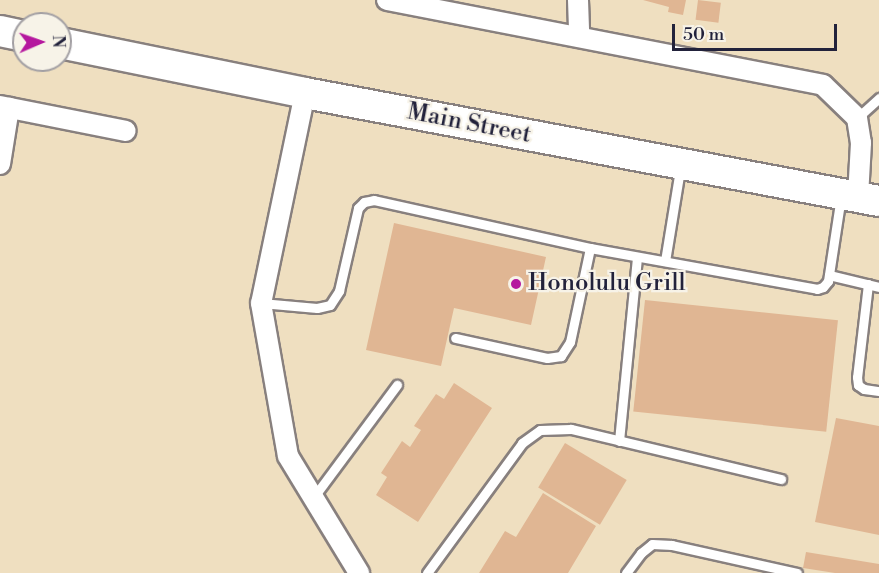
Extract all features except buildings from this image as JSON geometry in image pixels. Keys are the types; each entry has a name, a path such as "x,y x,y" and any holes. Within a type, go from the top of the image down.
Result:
{"main road":[{"name":"Main Street","path":"72,45 305,93 860,197"}],"street":[{"path":"387,0 823,85 857,118 861,142 860,197"},
{"path":"578,0 579,37"},
{"path":"305,93 261,303 288,456 359,573"},
{"path":"0,164 4,107 126,131"}],"lane":[{"path":"857,118 879,98"},
{"path":"665,261 681,164"},
{"path":"261,303 316,308 330,305 339,291 358,208 364,202 374,200 590,248 816,289 823,287 829,275 860,197"},
{"path":"455,338 548,358 561,356 570,342 590,248"},
{"path":"619,441 637,257"},
{"path":"829,275 879,287"},
{"path":"868,284 857,377 858,385 864,389 879,391"},
{"path":"313,498 397,385"},
{"path":"427,573 522,443 540,430 571,429 781,479"},
{"path":"626,573 641,553 652,544 672,545 797,573"}],"place":[{"name":"Honolulu Grill","path":"516,284"}]}
